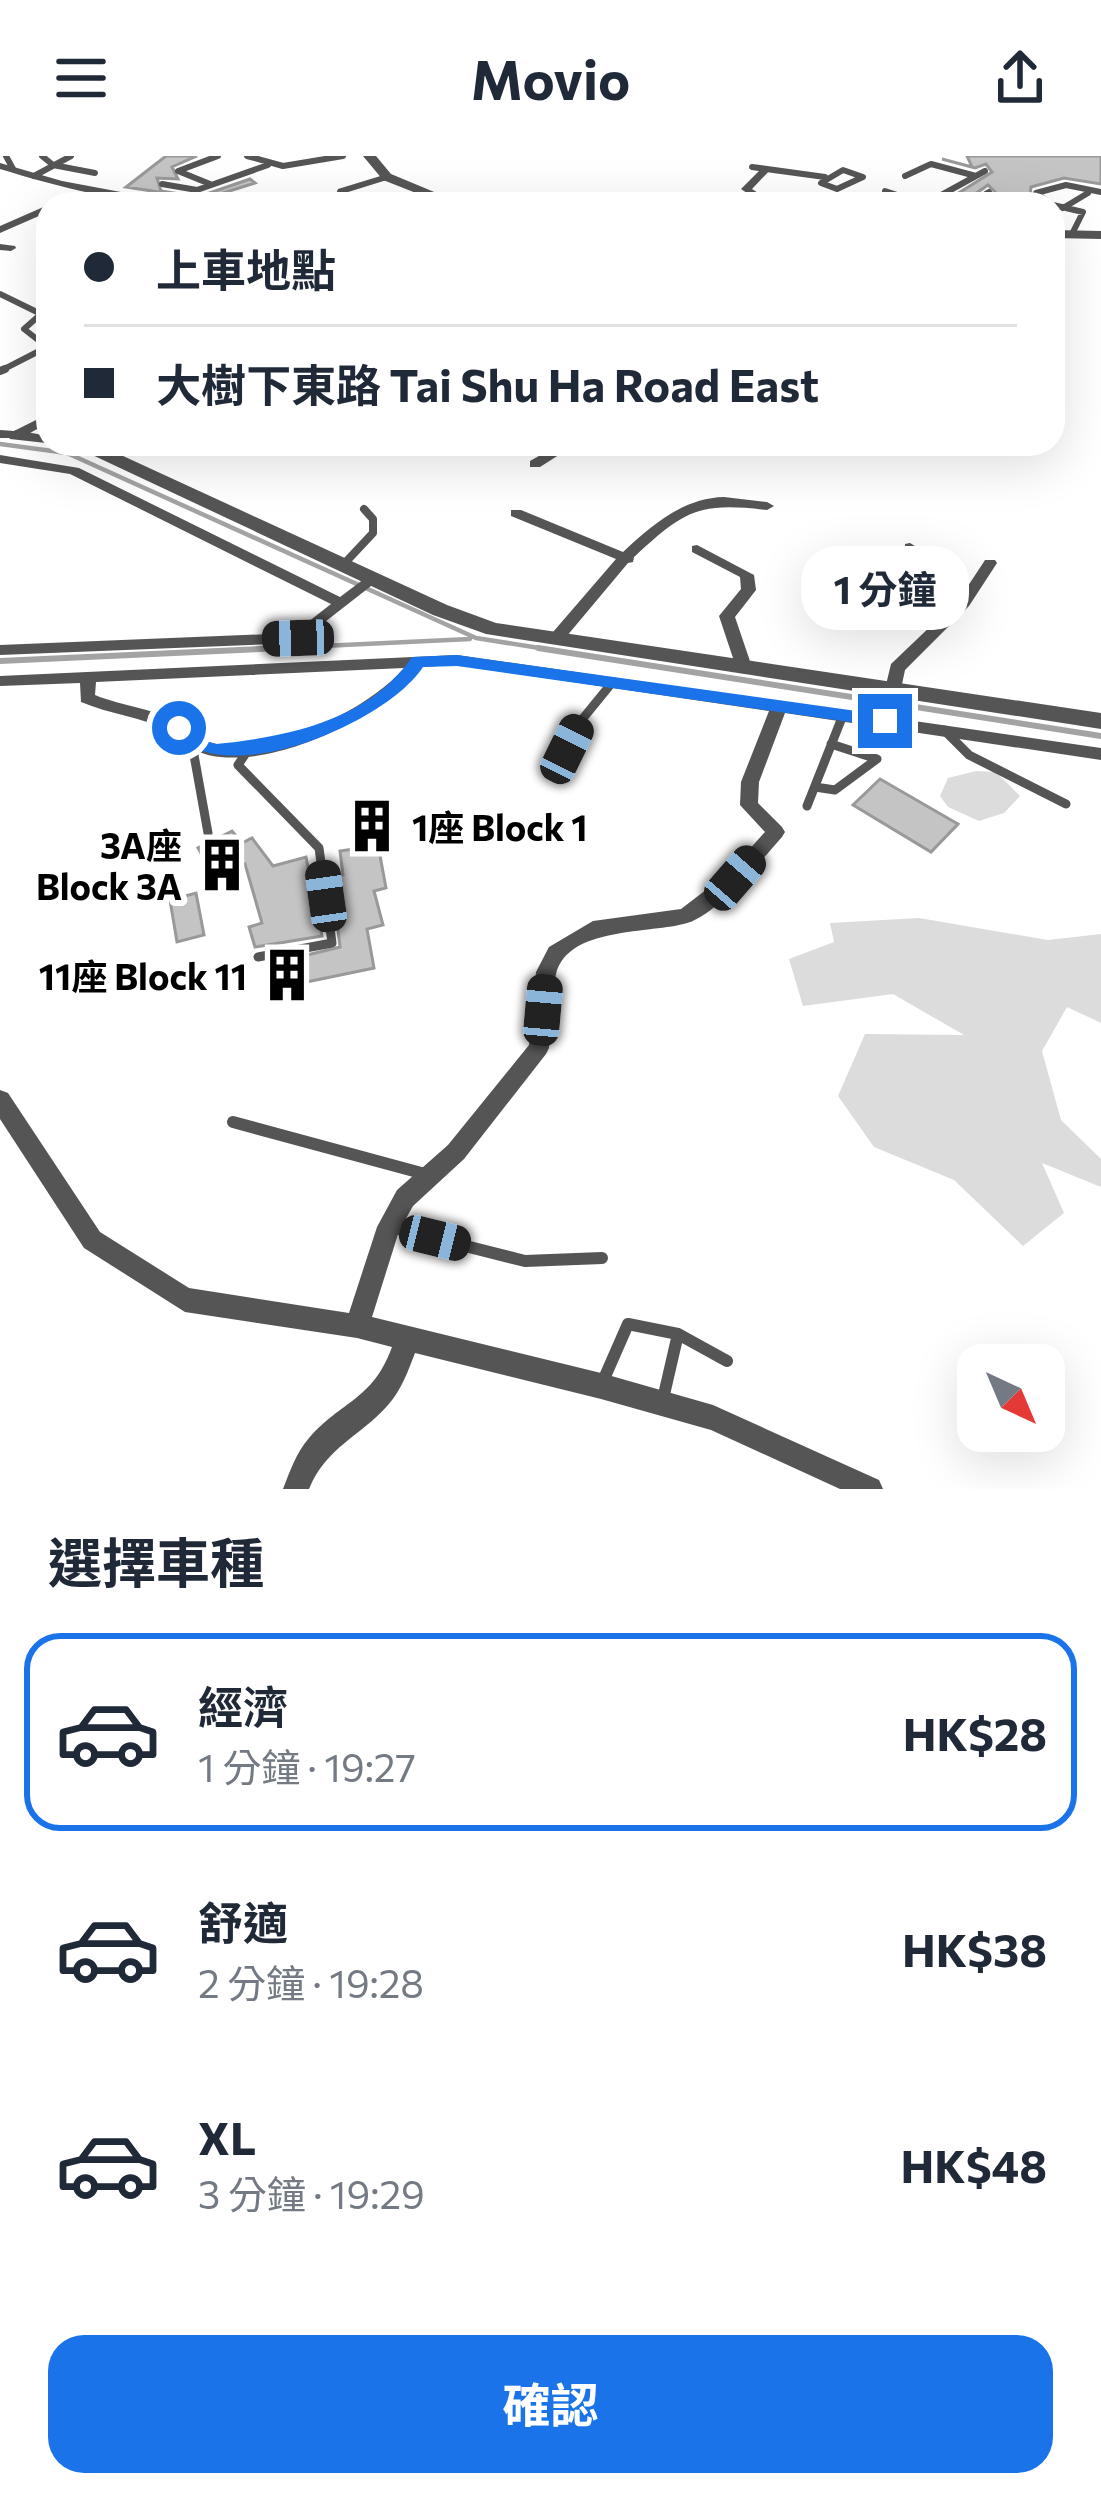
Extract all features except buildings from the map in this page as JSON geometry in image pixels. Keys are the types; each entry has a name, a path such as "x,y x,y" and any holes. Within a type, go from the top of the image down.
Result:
{"street":[{"path":"369,156 387,177 417,192"},
{"path":"4,167 108,192"},
{"path":"751,192 746,189 766,170"},
{"path":"341,192 387,177"},
{"path":"76,192 84,188"},
{"path":"0,230 36,214"},
{"path":"1065,234 1101,235"},
{"path":"108,456 373,579 493,629 1101,721"},
{"path":"536,464 549,456"},
{"path":"0,459 74,471 340,603"},
{"path":"555,639 586,598 657,526 683,510 711,502 767,506"},
{"path":"516,513 628,559"},
{"path":"910,547 952,575 964,603"},
{"path":"697,549 747,575 749,590 728,616 744,667"},
{"path":"893,689 897,668 964,603 990,563"},
{"path":"0,681 88,676 298,651 340,603 373,579"},
{"path":"0,650 298,651 457,660 1101,754"},
{"path":"88,676 87,698 179,728 192,744 216,751 338,725 368,710 404,682 418,661"},
{"path":"357,1327 389,1227 425,1174 456,1152 480,1117 527,1069 539,1048 546,972 556,953 593,929 686,916 735,878 776,832 749,805 750,782 780,705"},
{"path":"0,1100 69,1213 92,1240 185,1300 357,1327 601,1386 768,1441 869,1489"},
{"path":"296,1489 304,1462 321,1441 363,1417 384,1396 406,1342"}],"lane":[{"path":"4,167 6,156"},
{"path":"42,156 53,165 94,173"},
{"path":"34,176 70,156"},
{"path":"213,185 178,171 218,156"},
{"path":"161,184 197,190 268,165 343,156"},
{"path":"253,157 268,165"},
{"path":"904,176 934,164 976,176"},
{"path":"752,167 825,177 843,170 863,177 838,189 821,183 825,177"},
{"path":"947,192 985,171"},
{"path":"1038,192 1066,185 1101,192"},
{"path":"1065,207 1088,193"},
{"path":"1065,208 1083,212 1072,234"},
{"path":"0,293 36,311"},
{"path":"36,318 24,328 36,338"},
{"path":"0,370 36,352"},
{"path":"343,565 373,533 373,519 364,509"},
{"path":"554,776 580,722 611,684"},
{"path":"807,806 843,715"},
{"path":"944,730 969,754 1066,804"},
{"path":"192,744 208,833"},
{"path":"815,787 835,790 877,759 831,744"},
{"path":"250,747 238,765 320,848 332,943 258,957"},
{"path":"233,1122 425,1174"},
{"path":"389,1227 525,1261 602,1258"},
{"path":"601,1386 628,1324 678,1334 728,1361"},
{"path":"662,1404 678,1334"}],"shaded area":[{"path":"996,772 1020,796 1004,813 979,821 948,807 940,796 948,778"},
{"path":"919,918 1048,940 1101,934 1101,1023 1067,1007 1042,1051 1061,1120 1101,1159 1101,1187 1042,1163 1064,1213 1023,1246 954,1180 874,1147 838,1096 865,1034 964,1035 893,994 803,1006 789,959 834,942 830,923"}],"waterway":[{"path":"0,444 36,449"},
{"path":"74,456 476,638 558,651"},
{"path":"251,649 470,639"},
{"path":"251,649 282,648"},
{"path":"538,648 1101,736"},
{"path":"0,661 251,649"},
{"path":"218,651 251,649"}],"place":[{"name":"1座 Block 1","path":"372,826"},
{"name":"3A座 Block 3A","path":"222,865"},
{"name":"11座 Block 11","path":"287,975"}],"route":[{"path":"179,728 192,744 216,751 250,747 338,725 368,710 404,682 418,661 457,660 885,721"}]}
